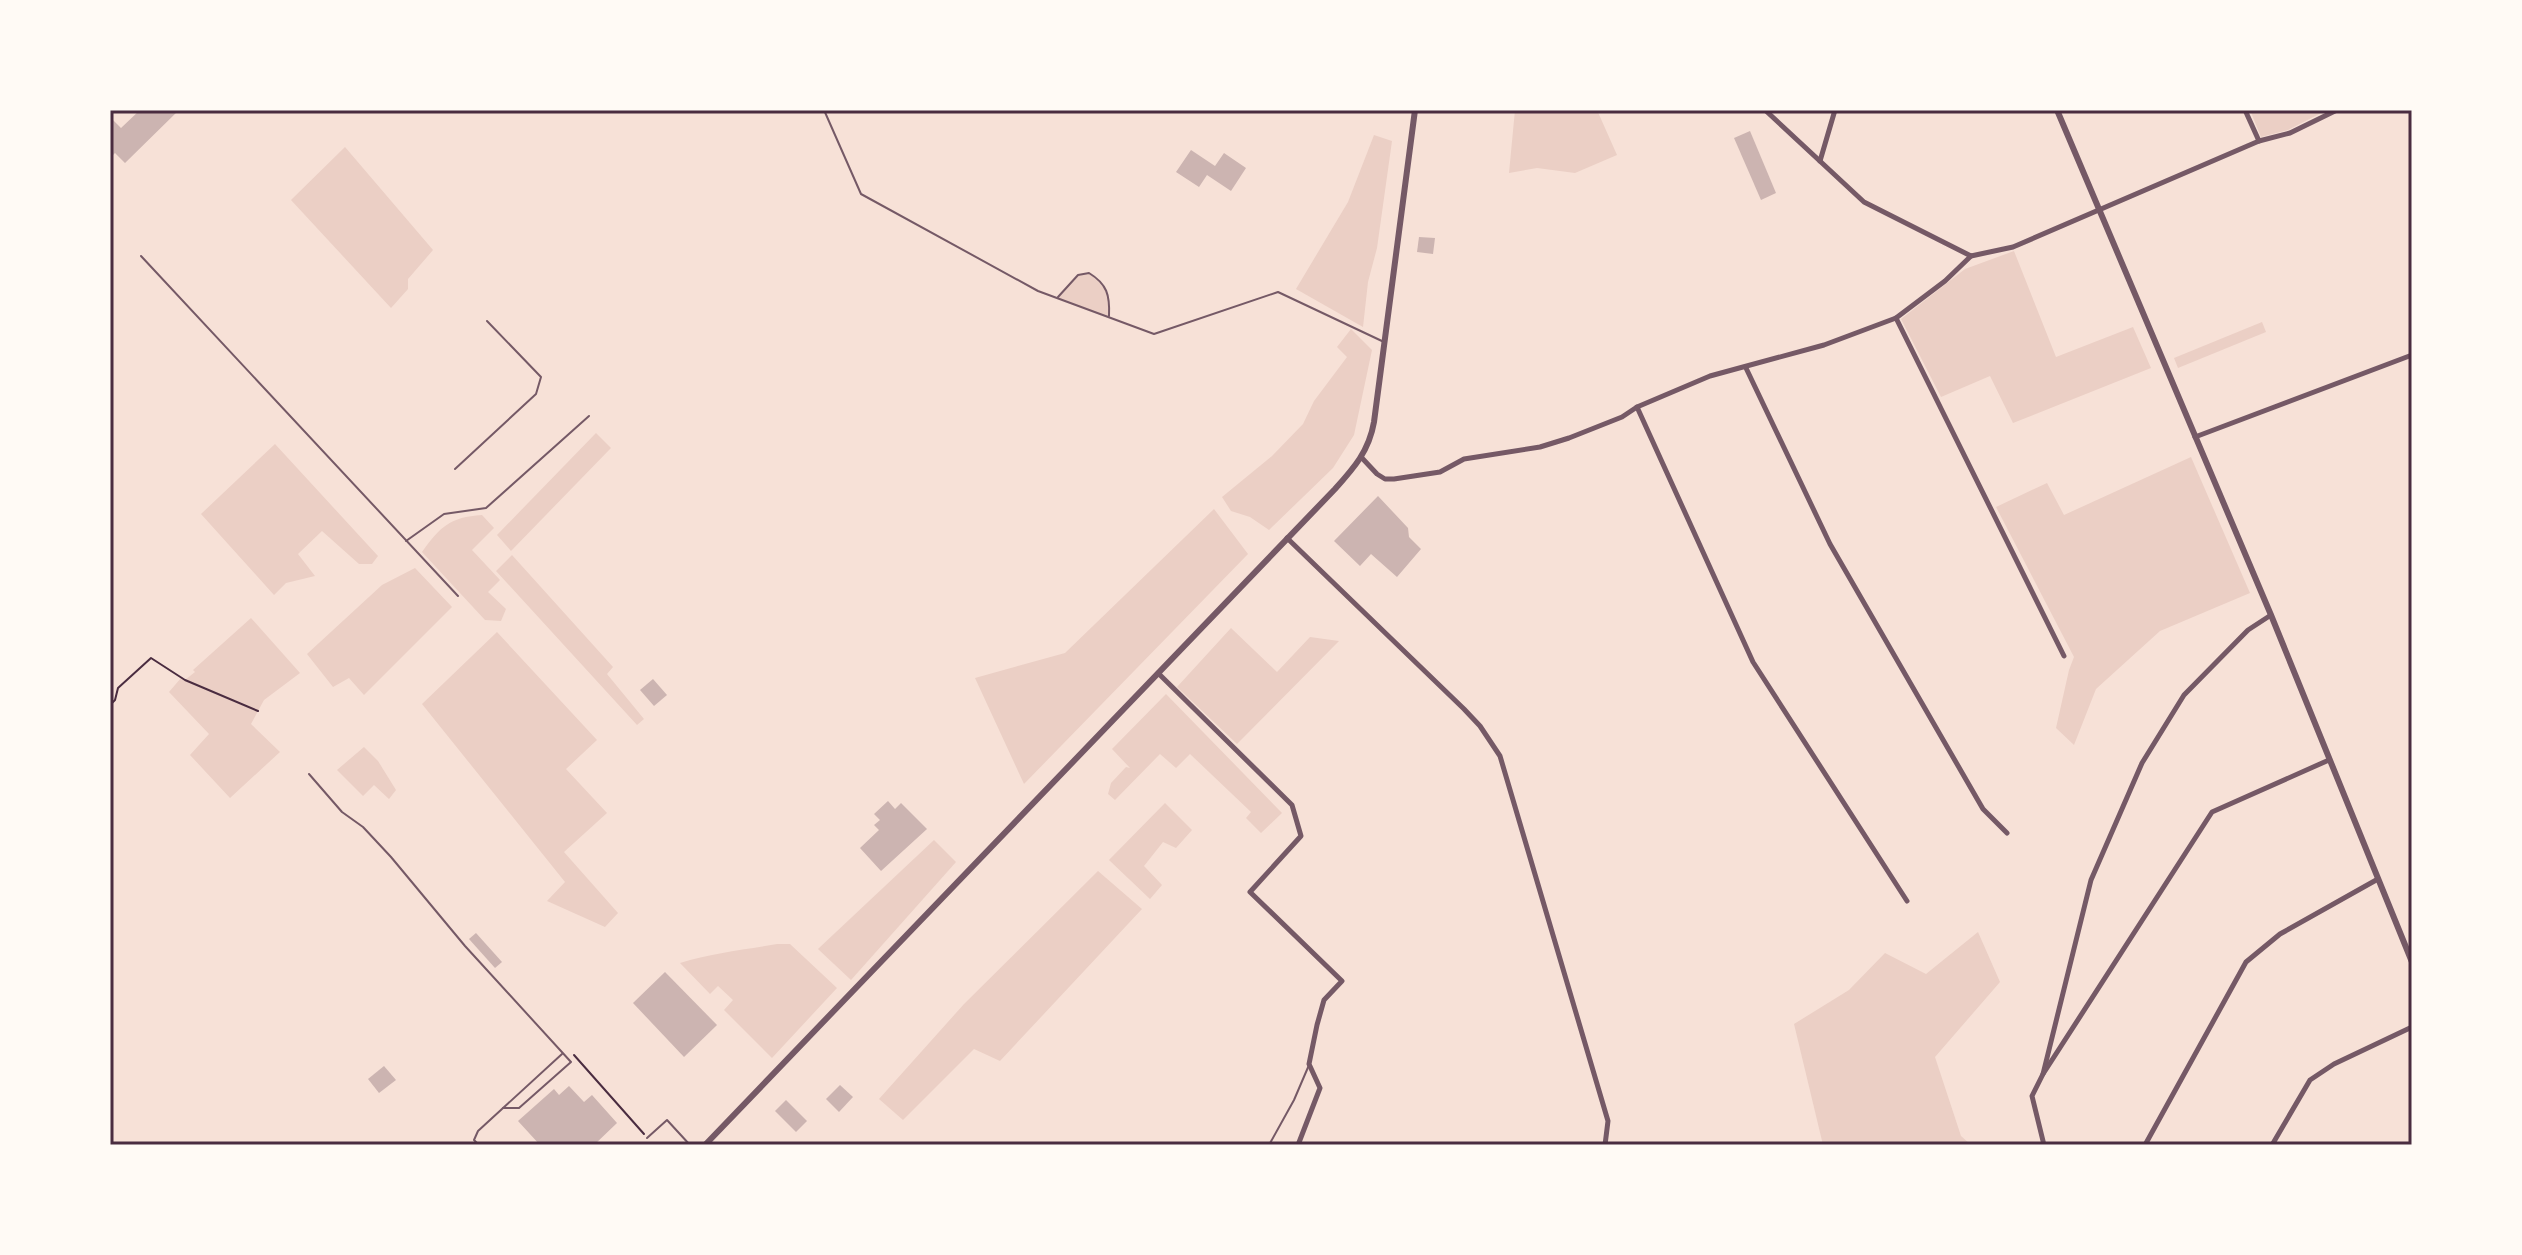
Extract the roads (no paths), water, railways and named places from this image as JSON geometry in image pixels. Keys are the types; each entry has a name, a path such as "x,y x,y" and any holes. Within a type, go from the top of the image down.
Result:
{"street":[{"path":"705,1145 1362,458 1372,434 1415,110"},
{"path":"1765,110 1864,202 1971,256"},
{"path":"1820,161 1835,110"},
{"path":"2057,110 2271,615 2412,962"},
{"path":"2245,110 2259,141"},
{"path":"1362,458 1385,479 1432,474 1464,459 1540,447 1622,417 1637,407 1710,376 1855,335 1896,318 1945,281 1971,256 2013,247 2259,141 2290,133 2337,110"},
{"path":"1896,318 2064,656"},
{"path":"2195,437 2412,355"},
{"path":"1746,368 1830,544 1983,809 2007,833"},
{"path":"1637,407 1753,662 1907,901"},
{"path":"1287,538 1464,709 1500,756 1608,1121 1605,1145"},
{"path":"2043,1074 2091,880 2142,763 2184,695 2248,630 2271,615"},
{"path":"1158,673 1292,805 1301,836 1250,892 1342,981 1324,1000 1309,1064 1320,1088 1298,1145"},
{"path":"2044,1145 2032,1096 2043,1074 2212,812 2329,760"},
{"path":"2145,1145 2246,962 2280,934 2378,879"},
{"path":"2272,1145 2310,1080 2334,1064 2412,1027"}],"lane":[{"path":"824,110 861,194 1038,291 1154,334 1278,292 1385,343"},
{"path":"141,256 458,596"},
{"path":"1057,298 1078,275 1089,273 1101,280 1108,290 1109,317"},
{"path":"455,469 536,394 541,377 487,321"},
{"path":"406,542 444,514 486,508 589,416"},
{"path":"309,774 342,812 363,827 391,857 465,946 571,1062 519,1108 503,1108"},
{"path":"479,1145 474,1140 478,1131 563,1053"},
{"path":"1269,1145 1294,1100 1309,1064"},
{"path":"647,1138 667,1120 690,1145"}]}
